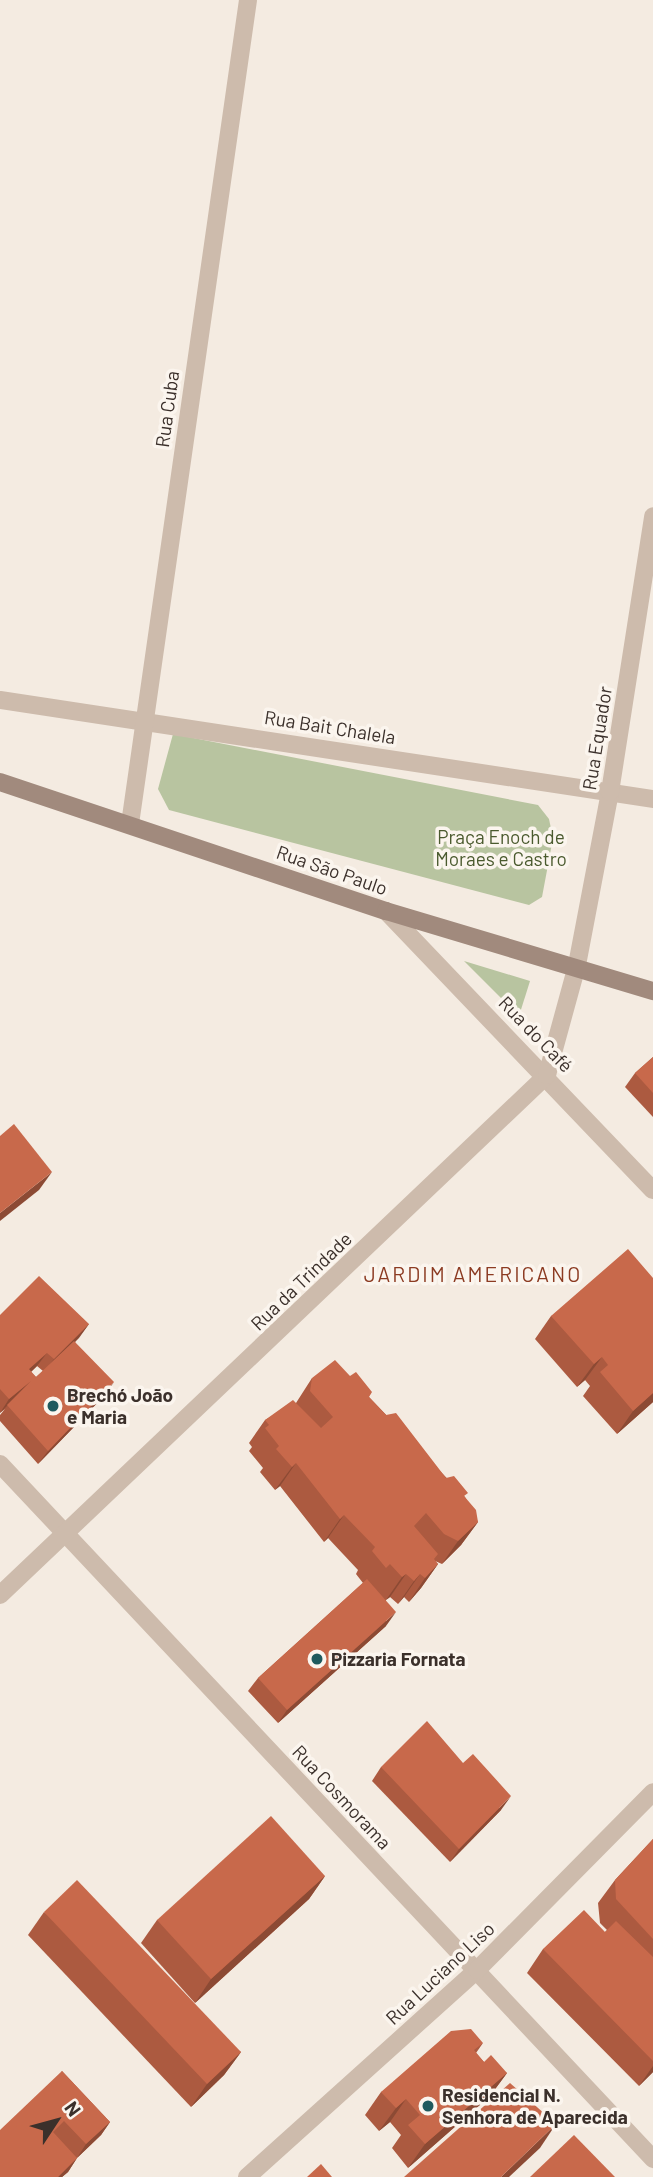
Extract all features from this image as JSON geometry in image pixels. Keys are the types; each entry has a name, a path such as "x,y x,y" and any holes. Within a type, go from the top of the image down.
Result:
{"main road":[{"name":"Rua São Paulo","path":"0,782 386,911 577,965 653,991"}],"street":[{"name":"Rua Cuba","path":"130,824 248,0"},
{"name":"Rua Equador","path":"577,965 610,792 653,516"},
{"name":"Rua Bait Chalela","path":"0,700 143,719 653,799"},
{"name":"Rua do Café","path":"386,911 547,1075 653,1190"},
{"path":"547,1075 577,965"},
{"name":"Rua da Trindade","path":"0,1595 547,1075"},
{"name":"Rua Cosmorama","path":"0,1464 653,2160"},
{"name":"Rua Luciano Liso","path":"247,2177 477,1970 653,1792"}],"green space":[{"name":"Praça Enoch de Moraes e Castro","path":"173,734 538,805 549,819 553,838 542,897 529,905 169,810 158,789"},
{"path":"464,961 530,981 519,1016"}],"building":[{"path":"653,1057 653,1093 635,1073"},
{"path":"14,1124 52,1172 0,1213 0,1136"},
{"path":"628,1249 653,1278 653,1393 633,1411 600,1372 608,1365 602,1357 594,1364 551,1316"},
{"path":"39,1276 89,1324 54,1359 47,1353 29,1369 36,1377 74,1341 114,1382 48,1451 7,1405 31,1381 9,1399 0,1389 0,1315"},
{"path":"335,1360 350,1376 356,1372 372,1392 369,1397 386,1415 396,1413 446,1478 454,1476 468,1493 464,1496 476,1510 478,1522 458,1541 444,1534 426,1513 414,1526 438,1554 434,1559 438,1564 425,1578 420,1574 414,1581 406,1574 402,1577 390,1564 386,1568 372,1551 375,1547 344,1515 340,1519 296,1463 292,1467 276,1449 279,1446 265,1428 269,1425 265,1420 293,1400 321,1428 333,1417 310,1391 312,1378"},
{"name":"Pizzaria Fornata","path":"367,1579 396,1612 287,1710 258,1678"},
{"path":"427,1721 463,1763 473,1754 511,1796 459,1849 381,1767"},
{"path":"271,1816 325,1876 211,1979 157,1920"},
{"path":"653,1839 653,1939 616,1899 615,1880"},
{"path":"77,1880 241,2052 207,2084 44,1912"},
{"path":"584,1910 605,1932 616,1921 653,1957 653,2061 543,1949"},
{"name":"Residencial N. Senhora de Aparecida","path":"471,2029 483,2043 474,2050 484,2062 491,2055 507,2073 425,2144 408,2125 420,2115 406,2099 396,2108 381,2092 451,2031"},
{"path":"62,2071 110,2122 86,2144 64,2121 53,2132 77,2158 58,2177 0,2177 0,2130"},
{"path":"510,2083 556,2124 501,2177 404,2177"},
{"path":"574,2135 615,2177 530,2177"},
{"path":"321,2164 332,2177 307,2177"}],"place":[{"name":"Brechó João e Maria","path":"53,1406"},
{"name":"Pizzaria Fornata","path":"317,1659"},
{"name":"Residencial N. Senhora de Aparecida","path":"428,2106"}],"district":[{"name":"JARDIM AMERICANO","path":"473,1274"}]}
